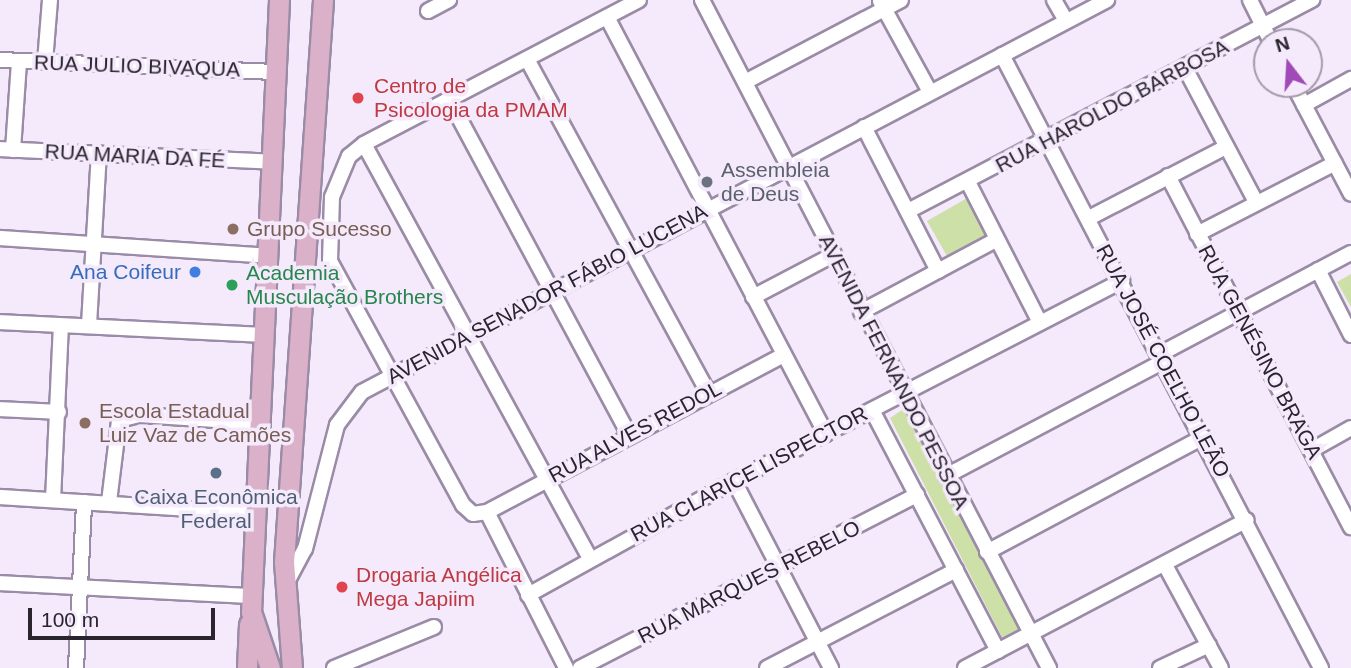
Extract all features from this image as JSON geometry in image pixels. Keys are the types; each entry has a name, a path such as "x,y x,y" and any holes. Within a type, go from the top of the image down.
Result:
{"main road":[{"path":"247,668 279,0"},
{"path":"292,668 284,588 323,0"},
{"path":"251,604 270,668"}],"street":[{"path":"45,62 50,0"},
{"path":"428,11 449,0"},
{"path":"566,668 487,512 473,514 463,505 330,261 330,216 337,178 349,156 364,144 639,0"},
{"path":"745,82 882,4 901,0"},
{"path":"1054,0 1066,22"},
{"name":"AVENIDA SENADOR FÁBIO LUCENA","path":"284,588 305,550 337,425 362,392 1107,0"},
{"path":"1250,0 1264,28"},
{"name":"RUA HAROLDO BARBOSA","path":"909,210 968,182 1312,0"},
{"name":"AVENIDA FERNANDO PESSOA","path":"706,2 861,312 1049,668"},
{"path":"882,4 930,92"},
{"path":"607,17 826,433"},
{"name":"RUA JOSÉ COELHO LEÃO","path":"1002,55 1247,520 1321,668"},
{"path":"527,59 708,393"},
{"name":"RUA JULIO BIVAQUA","path":"0,60 274,72"},
{"path":"6,149 19,61"},
{"path":"1185,68 1256,202"},
{"path":"1304,105 1351,79"},
{"path":"1300,98 1351,194"},
{"path":"449,99 629,435"},
{"path":"864,127 938,271"},
{"path":"364,144 549,477 590,558"},
{"path":"1089,218 1226,148"},
{"name":"RUA MARIA DA FÉ","path":"6,149 271,162"},
{"path":"89,325 99,153"},
{"path":"1198,234 1335,163"},
{"name":"RUA GENÉSINO BRAGA","path":"1168,176 1351,527"},
{"path":"968,182 1040,323"},
{"path":"0,238 95,242 268,256"},
{"path":"861,312 996,240"},
{"path":"946,476 1351,253"},
{"path":"753,297 833,255"},
{"path":"1318,270 1351,335"},
{"name":"RUA CLARICE LISPECTOR","path":"528,595 590,558 734,481 1122,281"},
{"path":"0,322 263,335"},
{"path":"53,500 61,326"},
{"name":"RUA ALVES REDOL","path":"487,512 783,355"},
{"path":"0,409 59,412"},
{"path":"872,410 998,651"},
{"path":"109,502 113,437 119,420 139,415 258,423"},
{"path":"1312,450 1351,428"},
{"path":"987,552 1203,437"},
{"path":"734,481 831,668"},
{"name":"RUA MARQUES REBELO","path":"580,668 917,495"},
{"path":"0,497 255,513"},
{"path":"76,668 84,502"},
{"path":"965,668 1247,520"},
{"path":"1165,565 1221,668"},
{"path":"767,668 956,570"},
{"path":"0,583 81,586 251,604"},
{"path":"334,668 434,627"},
{"path":"1160,668 1209,645"}],"green space":[{"path":"969,197 992,239 951,263 927,221"},
{"path":"1351,274 1351,307 1337,282"},
{"path":"905,408 1022,630 1004,641 890,418"}],"place":[{"name":"Centro de Psicologia da PMAM","path":"358,98"},
{"name":"Assembleia de Deus","path":"707,182"},
{"name":"Grupo Sucesso","path":"233,229"},
{"name":"Ana Coifeur","path":"195,272"},
{"name":"Academia Musculação Brothers","path":"232,285"},
{"name":"Escola Estadual Luiz Vaz de Camões","path":"85,423"},
{"name":"Caixa Econômica Federal","path":"216,473"},
{"name":"Drogaria Angélica Mega Japiim","path":"342,587"}]}
